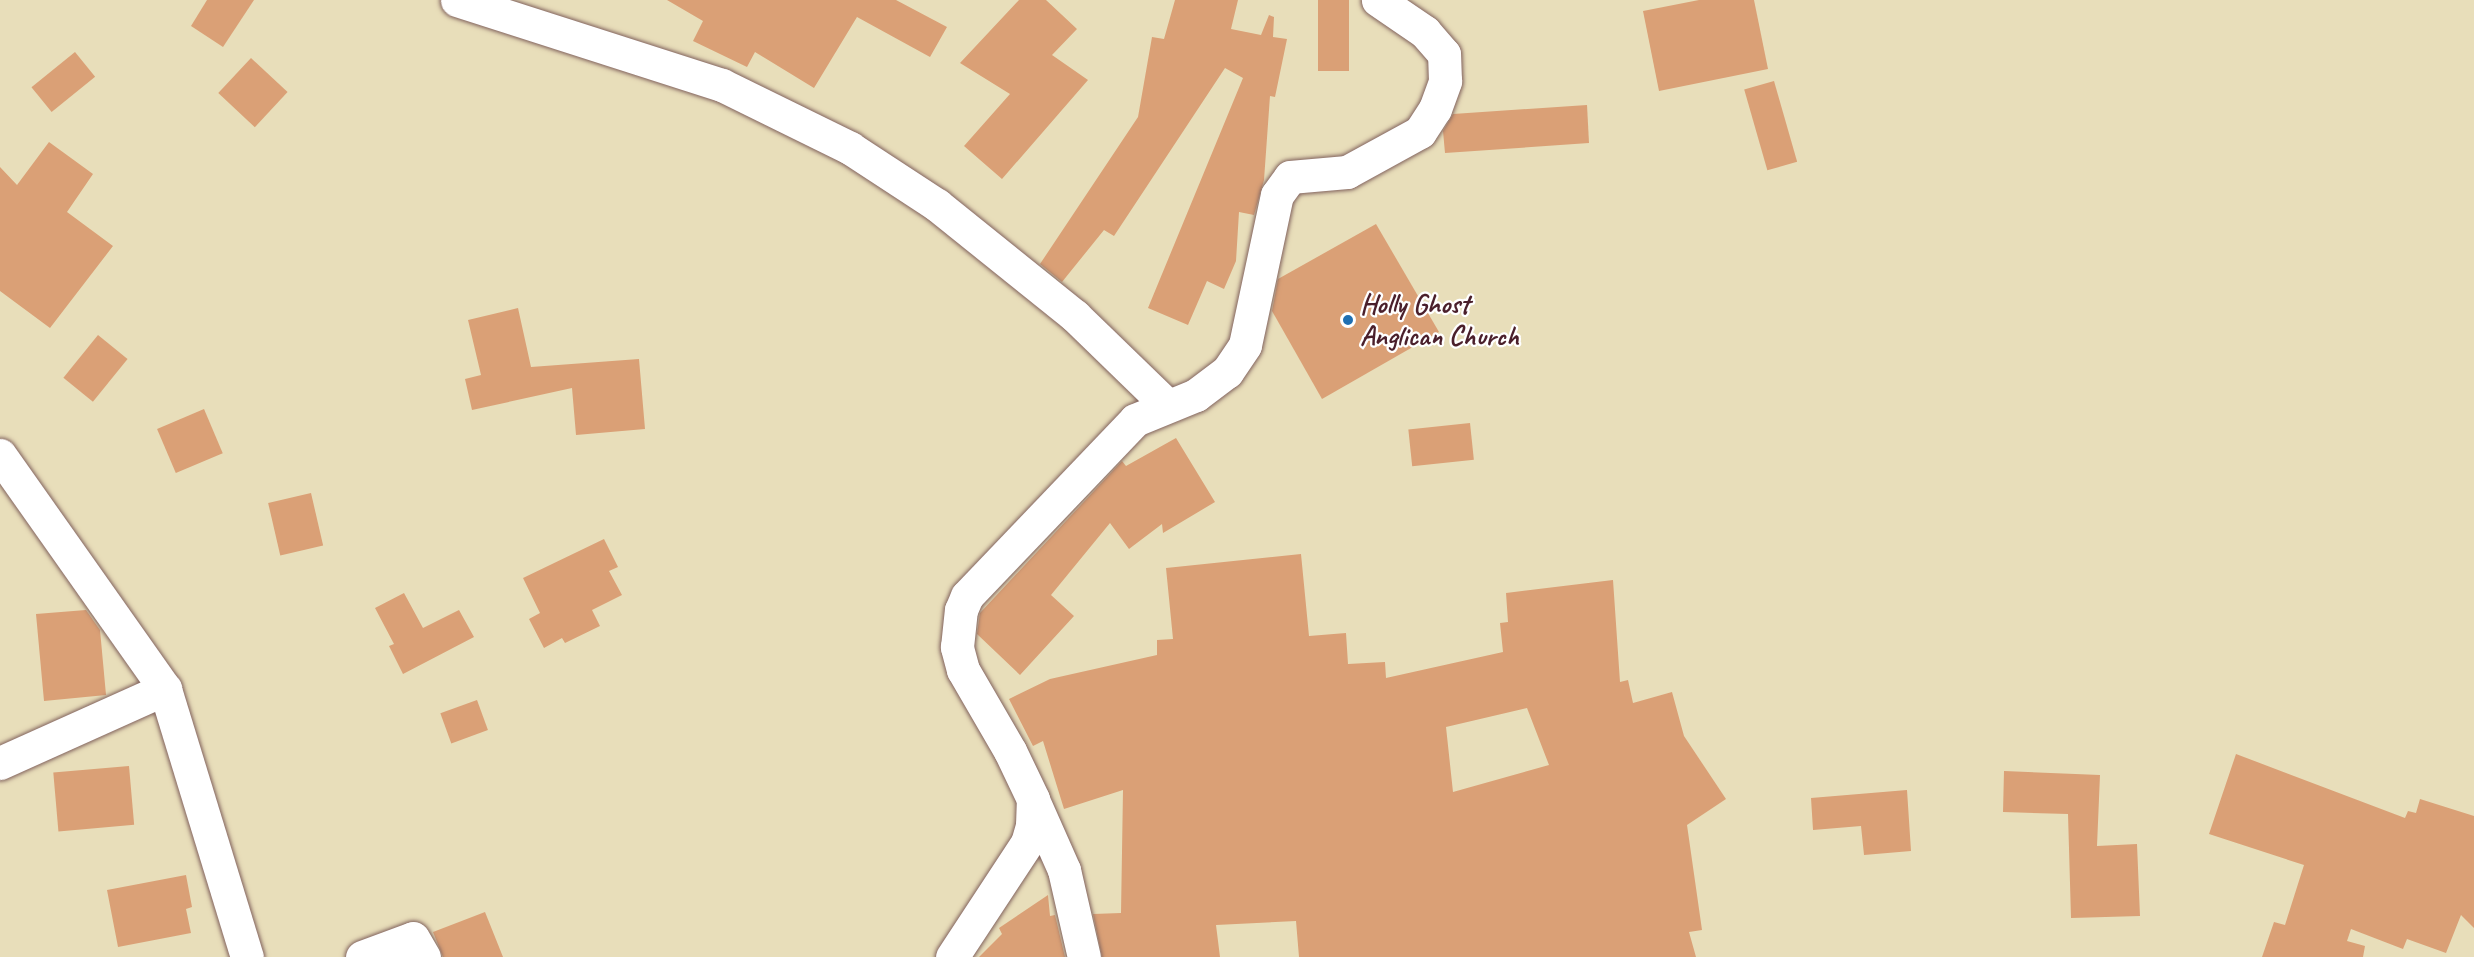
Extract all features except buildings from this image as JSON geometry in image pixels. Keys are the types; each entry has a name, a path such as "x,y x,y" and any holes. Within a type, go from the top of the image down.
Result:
{"street":[{"path":"458,0 722,85 850,148 938,205 1075,316 1167,405"},
{"path":"1084,957 1064,870 1033,798 963,670 957,647 961,610 967,597 1135,420 1196,395 1227,372 1245,345 1277,195 1290,177 1347,172 1420,132 1435,109 1445,81 1444,54 1425,32 1378,0"},
{"path":"0,455 165,689 248,957"},
{"path":"0,763 165,689"},
{"path":"952,957 1027,843 1033,798"},
{"path":"362,957 413,938 424,957"}],"place":[{"name":"Holly Ghost Anglican Church","path":"1348,320"}]}
